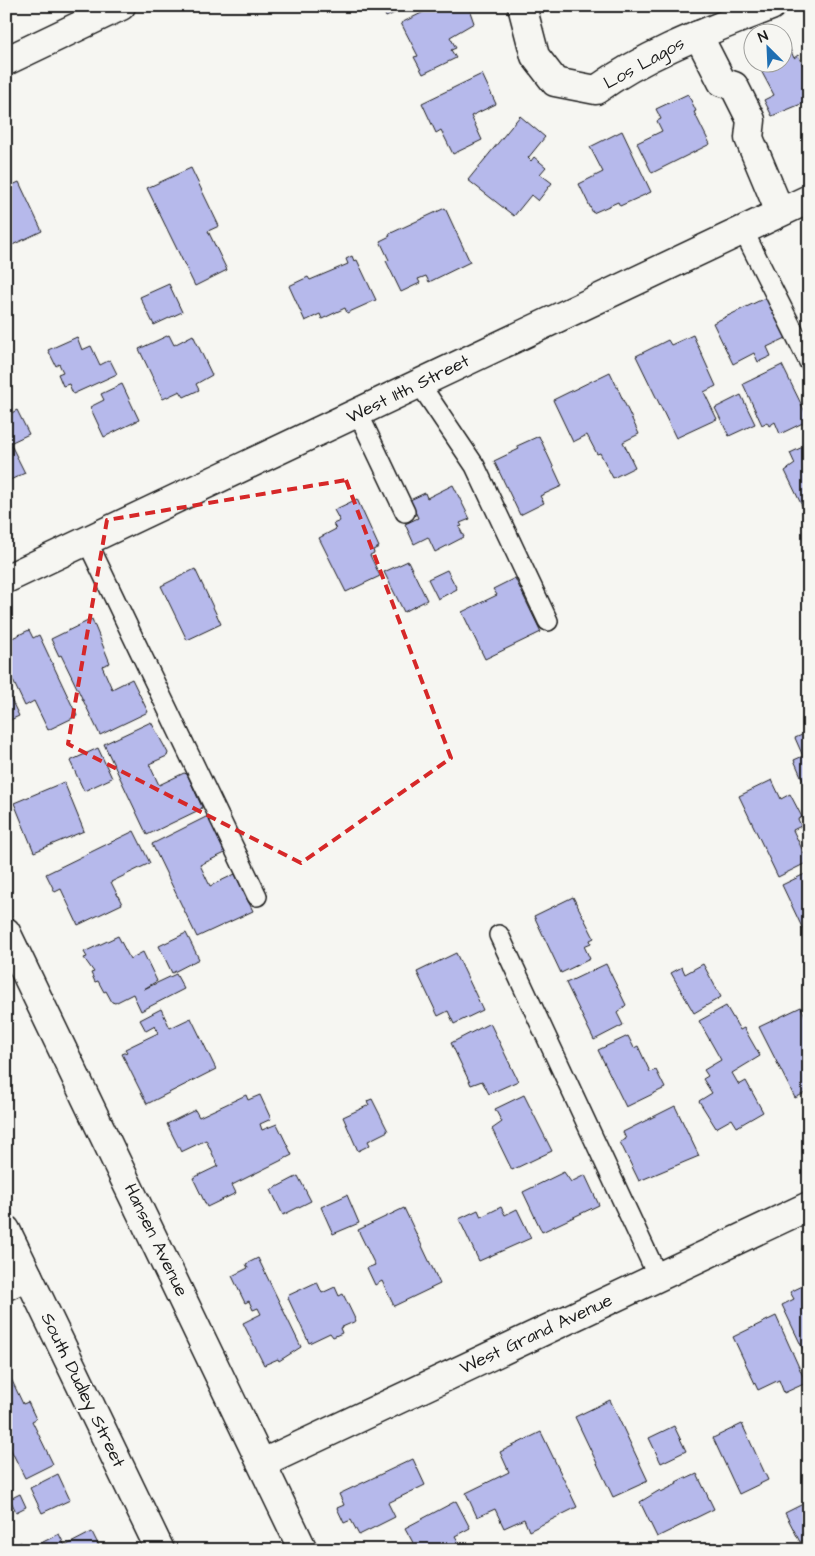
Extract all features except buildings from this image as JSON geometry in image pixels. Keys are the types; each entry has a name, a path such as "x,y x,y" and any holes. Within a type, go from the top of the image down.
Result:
{"street":[{"path":"6,61 121,6"},
{"name":"Los Lagos","path":"522,6 535,56 555,82 596,90 623,71 698,34 771,6"},
{"path":"698,34 722,82 734,86 751,120 749,138 780,212"},
{"name":"West 11th Street","path":"6,580 809,198"},
{"name":"Hansen Avenue","path":"6,932 263,1463 303,1550"},
{"name":"West Grand Avenue","path":"263,1463 809,1206"},
{"name":"South Dudley Street","path":"6,1230 17,1281 160,1550"}],"lane":[{"path":"743,230 809,362"},
{"path":"419,383 475,466 548,621"},
{"path":"358,413 405,512"},
{"path":"87,541 257,896"},
{"path":"499,935 658,1277"}],"highlighted area":[{"path":"346,480 451,758 301,863 68,744 107,520"}]}
